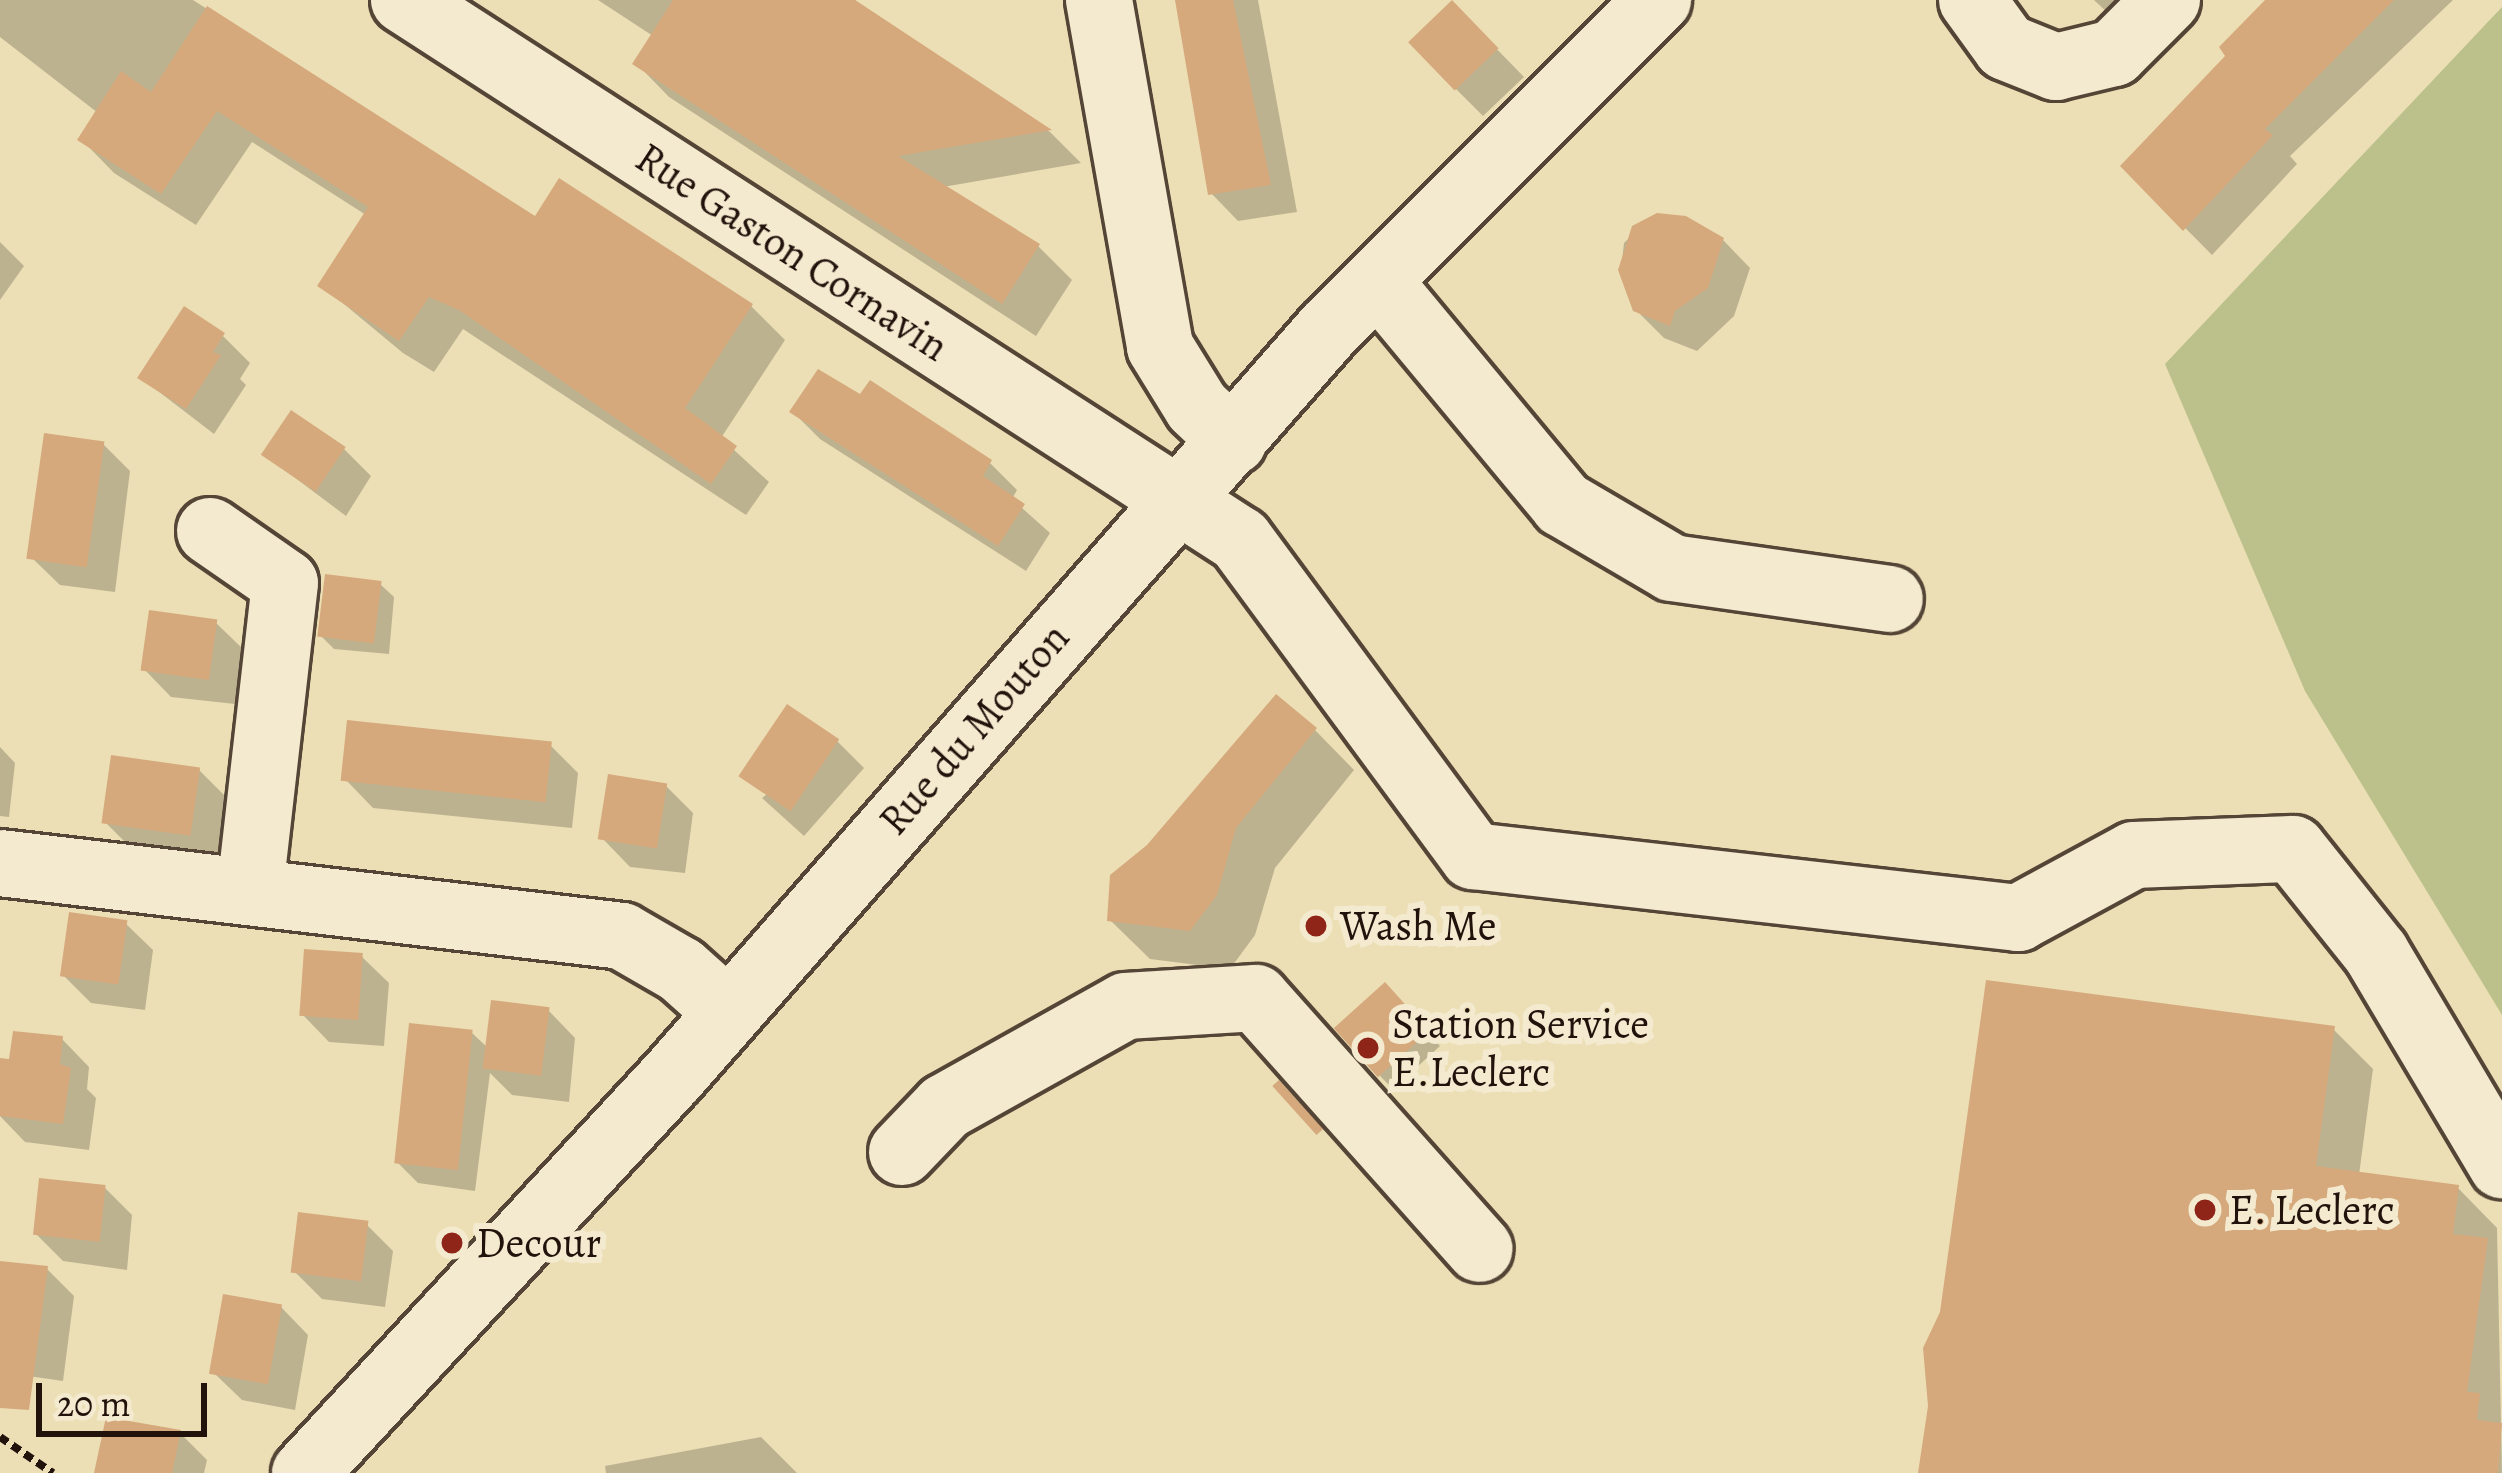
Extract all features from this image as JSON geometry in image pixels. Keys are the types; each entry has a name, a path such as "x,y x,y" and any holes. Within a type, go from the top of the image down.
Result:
{"street":[{"name":"Rue Gaston Cornavin","path":"404,0 1184,498 1240,540 1473,856 2018,918 2134,855 2293,849 2376,953 2502,1165"},
{"path":"1100,0 1160,347 1197,407 1233,441"},
{"name":"Rue du Mouton","path":"305,1473 728,1012 1081,604 1184,498 1378,281 1658,0"},
{"path":"1972,0 2006,47 2056,67 2114,53 2168,0"},
{"path":"1378,281 1563,504 1672,568 1890,599"},
{"path":"210,531 285,583 250,888"},
{"path":"0,862 250,888 622,936 681,970 728,1012"},
{"path":"902,1151 945,1107 1126,1006 1256,998 1480,1249"}],"path":[{"path":"0,1437 53,1473"}],"green space":[{"path":"2502,7 2502,1015 2305,691 2165,364"}],"building":[{"path":"673,0 855,0 1052,130 898,156 1040,244 1002,304 632,64"},
{"path":"1175,0 1233,0 1271,185 1208,195"},
{"path":"1452,0 1499,48 1455,91 1408,42"},
{"path":"2265,0 2394,0 2265,129 2273,135 2183,231 2120,166 2225,56 2219,47"},
{"path":"207,6 535,216 559,178 753,304 685,408 737,446 711,484 459,310 429,297 399,341 317,286 368,207 217,111 161,194 77,140 121,71 151,92"},
{"path":"1657,213 1686,216 1724,238 1708,288 1675,311 1670,326 1633,311 1618,270 1632,226"},
{"path":"184,306 225,333 213,352 221,355 186,409 137,378"},
{"path":"818,369 860,394 870,380 992,460 983,476 1025,504 998,546 789,412"},
{"path":"291,410 346,447 316,492 261,455"},
{"path":"44,433 104,441 87,567 26,559"},
{"path":"325,574 382,581 374,643 317,637"},
{"path":"149,610 217,620 209,680 141,670"},
{"path":"1276,694 1317,728 1236,828 1217,895 1190,931 1107,921 1110,875 1147,845"},
{"path":"787,704 839,739 791,811 738,776"},
{"path":"347,720 552,742 545,802 341,781"},
{"path":"111,755 200,768 191,836 101,823"},
{"path":"608,774 667,783 657,849 598,839"},
{"path":"69,912 127,920 118,985 60,976"},
{"path":"304,949 363,953 358,1020 299,1016"},
{"name":"E. Leclerc","path":"1986,980 2335,1026 2316,1166 2459,1185 2453,1234 2488,1238 2467,1392 2480,1393 2477,1420 2502,1423 2498,1473 1918,1473 1928,1406 1923,1348 1940,1312"},
{"path":"1385,982 1429,1031 1378,1077 1334,1028"},
{"path":"491,1000 550,1007 541,1076 483,1068"},
{"path":"409,1023 473,1030 458,1170 394,1163"},
{"path":"13,1031 63,1036 60,1064 71,1068 63,1124 0,1116 0,1058 9,1059"},
{"path":"1279,1080 1323,1129 1316,1135 1272,1086"},
{"path":"39,1178 106,1185 100,1242 33,1235"},
{"path":"298,1212 368,1221 361,1281 291,1273"},
{"path":"0,1261 48,1266 29,1410 0,1408"},
{"path":"223,1294 282,1304 268,1384 209,1374"},
{"path":"106,1417 181,1430 172,1473 94,1473"}],"place":[{"name":"Wash Me","path":"1316,926"},
{"name":"Station Service E.Leclerc","path":"1368,1048"},
{"name":"E. Leclerc","path":"2205,1210"},
{"name":"Decour","path":"452,1243"}]}
